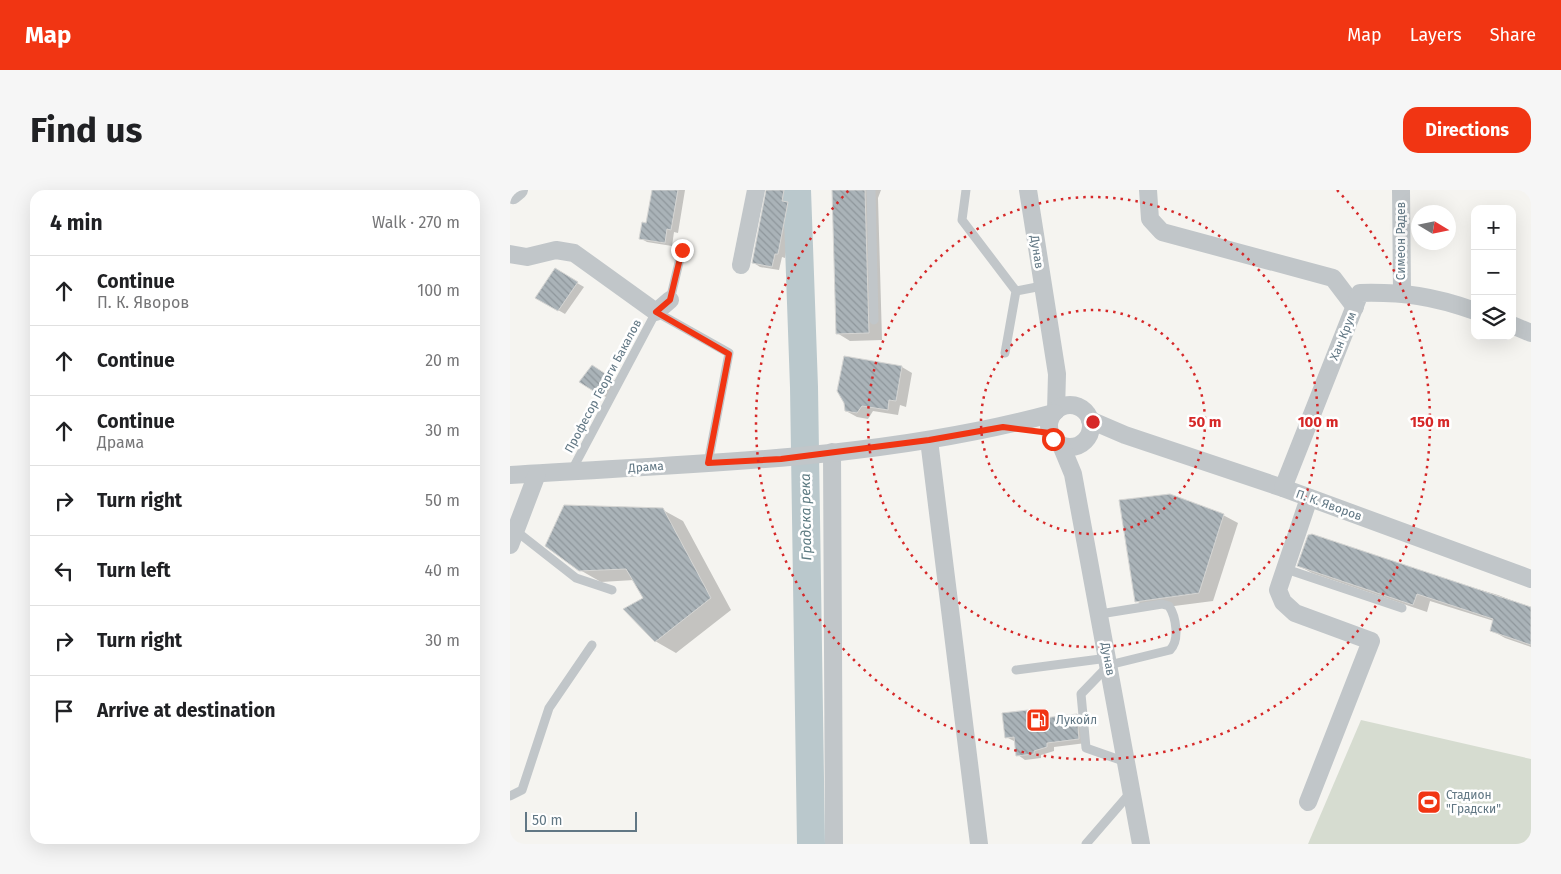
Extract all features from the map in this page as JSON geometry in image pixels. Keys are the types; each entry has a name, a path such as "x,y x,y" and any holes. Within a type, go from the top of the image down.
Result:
{"street":[{"path":"741,265 756,190"},
{"name":"Дунав","path":"1028,190 1057,374 1060,410 1049,426 1073,436 1074,474 1141,844"},
{"path":"1148,190 1150,218 1162,232 1333,278 1355,307"},
{"name":"Симеон Радев","path":"1401,190 1402,292"},
{"path":"510,254 527,257 556,250 574,253 656,312 670,300"},
{"name":"Хан Крум","path":"1283,488 1360,293 1402,292 1447,301 1471,310"},
{"path":"1516,327 1531,333"},
{"path":"1060,410 1083,410 1073,436"},
{"name":"П. К. Яворов","path":"781,459 929,440 1003,427 1060,410"},
{"name":"П. К. Яворов","path":"1003,427 1073,436 1125,435 1283,488 1531,579"},
{"path":"929,440 979,844"},
{"path":"832,452 834,844"},
{"name":"Драма","path":"510,475 781,459"},
{"path":"513,538 537,474"},
{"path":"1308,802 1371,641 1295,613 1283,602 1278,590 1309,498"}],"lane":[{"path":"871,190 874,320"},
{"path":"966,190 962,220 1016,291 1005,353"},
{"path":"670,300 682,250"},
{"path":"1016,291 1042,286"},
{"path":"656,312 729,354 708,463"},
{"name":"Професор Георги Бакалов","path":"571,472 656,312"},
{"path":"513,538 576,578 612,590"},
{"path":"1286,569 1402,608"},
{"path":"1016,670 1109,661 1170,650 1176,645 1177,638 1172,611 1169,606 1162,604 1100,614"},
{"path":"510,796 522,790 549,708 592,644"},
{"path":"1109,661 1081,694 1086,748 1126,762"},
{"path":"1086,844 1131,792"}],"shaded area":[{"name":"Стадион \"Градски\"","path":"1361,720 1531,759 1531,844 1308,844"}],"building":[{"path":"652,190 678,190 671,230 667,229 665,243 639,239 642,222 646,223"},
{"path":"766,190 784,190 782,201 788,202 778,254 775,254 772,267 752,263"},
{"path":"832,190 865,190 869,333 836,334"},
{"path":"555,268 578,282 558,311 535,298"},
{"path":"844,356 902,366 896,401 889,400 888,410 862,406 857,413 845,411 844,403 837,391"},
{"path":"592,365 613,379 603,397 579,382"},
{"path":"1170,494 1224,514 1199,593 1135,602 1119,500"},
{"path":"564,505 663,508 711,598 655,642 623,609 643,598 626,569 579,571 545,546"},
{"path":"1312,534 1531,607 1531,645 1490,631 1493,619 1417,594 1413,605 1297,566 1308,535"},
{"path":"1037,709 1038,714 1043,713 1044,718 1077,714 1079,739 1047,743 1047,747 1034,751 1034,754 1016,756 1014,737 1005,738 1002,713"}],"waterway":[{"name":"Градска река","path":"797,190 804,387 811,844"}],"place":[{"name":"Лукойл","path":"1038,720"},
{"name":"Стадион \"Градски\"","path":"1429,802"}],"route":[{"path":"682,250 670,300 656,312 729,354 708,463 781,459 929,440 1003,427 1050,433 1053,439"}]}
